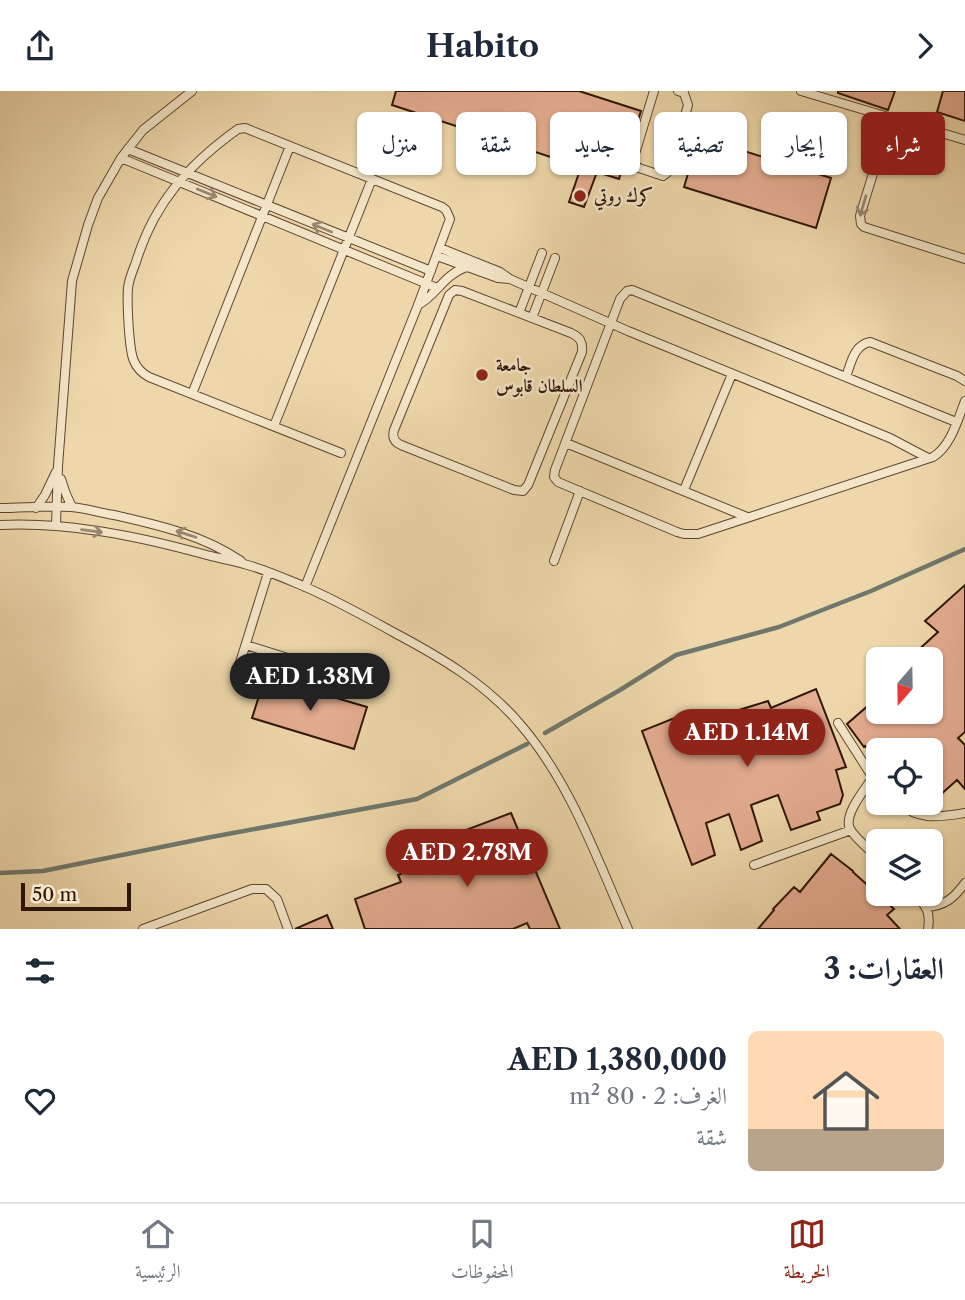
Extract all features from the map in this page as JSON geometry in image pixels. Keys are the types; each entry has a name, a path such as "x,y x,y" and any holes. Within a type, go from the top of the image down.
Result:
{"lane":[{"path":"56,525 72,281 88,225 121,158 143,130 192,91"},
{"path":"654,91 634,165 663,176 670,167 688,105 684,93 678,91"},
{"path":"802,91 870,112"},
{"path":"305,587 439,252 450,223 449,214 446,210 372,179 245,128 238,129 186,173 156,216 140,250 128,286 131,354 137,368 149,377 341,453"},
{"path":"945,134 965,140"},
{"path":"192,394 290,146"},
{"path":"128,149 431,271"},
{"path":"121,158 437,288"},
{"path":"873,175 860,216 861,224 868,229 965,259"},
{"path":"274,426 372,179"},
{"path":"439,252 466,267 498,278 510,279"},
{"path":"439,252 500,272 611,324 890,438 928,458"},
{"path":"519,313 542,253"},
{"path":"532,318 555,258"},
{"path":"418,305 432,295 452,273 466,267"},
{"path":"458,290 519,313 577,336 582,346 571,380 526,489 518,491 394,441 394,430 451,292 458,290"},
{"path":"956,422 632,290 623,295 554,477 558,482 580,492 684,534 698,534 939,453 944,448 956,422 965,401"},
{"path":"846,377 858,347 870,342 965,381"},
{"path":"684,490 732,374"},
{"path":"566,443 747,517"},
{"path":"58,466 65,494 72,507"},
{"path":"36,508 53,481 58,466"},
{"path":"554,561 580,492"},
{"path":"0,508 72,507 129,519 185,533 227,551 246,565"},
{"path":"0,525 56,525 128,536 246,565 305,587 453,665 488,692 520,723 547,758 569,797 628,929"},
{"path":"237,672 268,573"},
{"path":"246,645 373,685"},
{"path":"838,723 866,766"},
{"path":"866,788 849,815 851,830 866,846"},
{"path":"921,815 927,817 965,813"},
{"path":"754,865 851,830"},
{"path":"928,929 930,918 926,907 948,902 965,883"},
{"path":"143,929 252,889 266,889 277,899 288,929"}],"building":[{"path":"396,91 579,91 641,111 640,114 550,112 550,157 536,152 536,112 456,112 456,126 442,121 442,112 413,112 392,105"},
{"path":"838,91 895,91 888,110"},
{"path":"943,91 965,91 965,121 945,115 945,112 937,112"},
{"path":"747,152 761,156 761,175 821,175 831,178 816,228 684,187 688,175 747,175"},
{"path":"578,175 596,175 584,207 569,202"},
{"path":"965,585 965,732 958,738 965,745 965,789 957,780 943,793 943,738 866,738 864,747 847,724 866,707 866,725 943,725 943,647 922,647 938,632 925,621"},
{"path":"265,677 367,707 354,749 252,718"},
{"path":"816,689 846,767 836,770 843,795 840,804 817,812 820,820 791,830 778,795 751,805 762,841 741,850 729,814 706,823 715,855 692,865 642,731 687,713 692,730 739,710 768,701 771,708"},
{"path":"511,813 560,929 530,929 527,923 513,929 365,929 355,899 401,882 398,875 474,846 466,830"},
{"path":"831,854 866,884 866,906 891,906 894,909 887,915 900,929 758,929 794,887 800,892"},
{"path":"327,915 333,929 295,929"}],"waterway":[{"path":"545,733 676,655 779,627 871,591 965,549"},
{"path":"0,873 43,871 417,799 527,744"}],"place":[{"name":"كرك روتي","path":"580,196"},
{"name":"جامعة السلطان قابوس","path":"482,375"}]}
